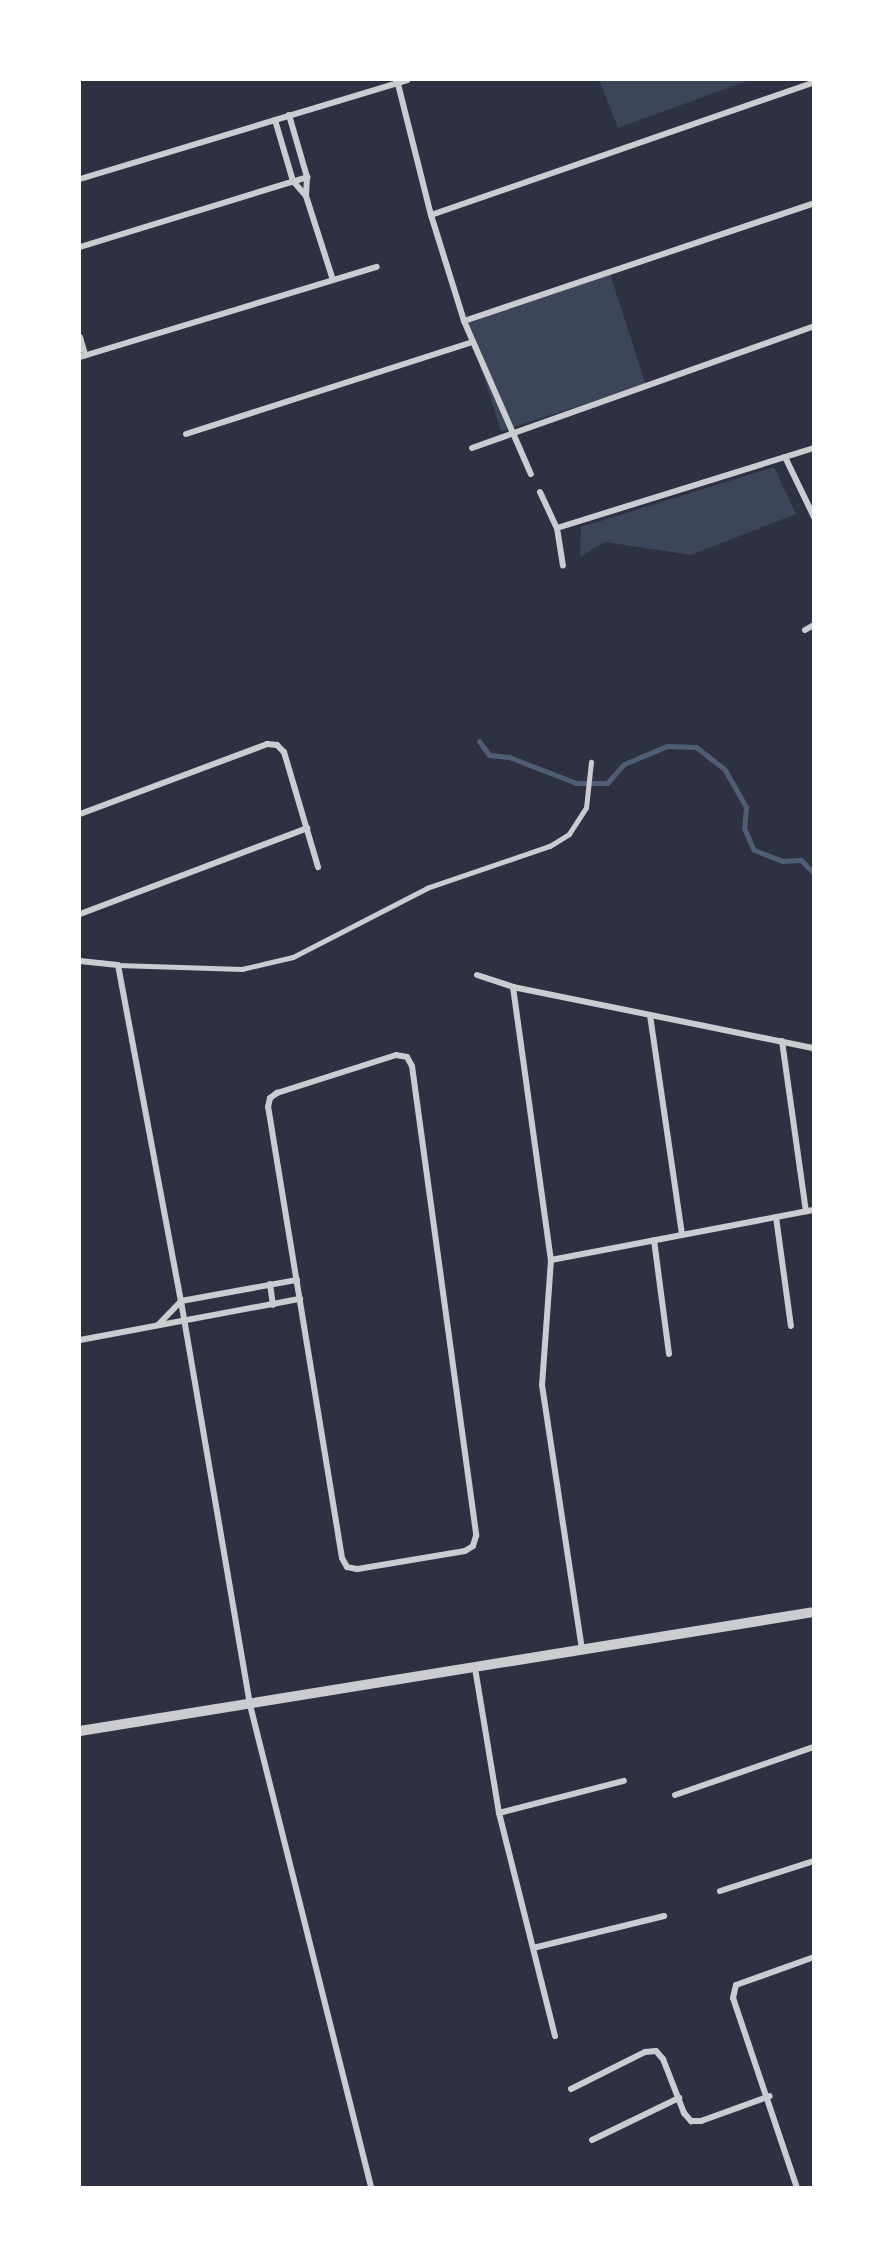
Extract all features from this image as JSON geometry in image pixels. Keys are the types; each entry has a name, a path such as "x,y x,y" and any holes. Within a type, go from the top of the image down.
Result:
{"street":[{"path":"80,179 407,80"},
{"path":"398,81 431,215 464,321 531,474"},
{"path":"431,215 813,82"},
{"path":"289,115 307,177 306,196 333,280"},
{"path":"275,120 293,181 306,196"},
{"path":"80,247 307,177"},
{"path":"464,321 813,203"},
{"path":"80,337 82,356 377,267"},
{"path":"472,448 813,326"},
{"path":"186,434 472,342"},
{"path":"557,528 813,448"},
{"path":"785,457 813,517"},
{"path":"540,492 557,528 563,566"},
{"path":"805,630 813,625"},
{"path":"80,814 267,744 277,745 284,753 318,867"},
{"path":"80,914 306,828"},
{"path":"80,961 118,965 181,1301 250,1705 371,2187"},
{"path":"477,975 513,987 813,1048"},
{"path":"513,987 551,1260 542,1385 582,1651"},
{"path":"650,1015 682,1235"},
{"path":"551,1260 810,1210 782,1041"},
{"path":"396,1055 407,1057 412,1066 419,1113 476,1536 473,1546 443,1555 357,1569 347,1567 342,1558 300,1299 268,1107 270,1098 396,1055"},
{"path":"776,1217 791,1326"},
{"path":"654,1240 669,1353"},
{"path":"158,1325 181,1301 297,1280"},
{"path":"270,1284 273,1305"},
{"path":"80,1340 300,1299"},
{"path":"80,1731 813,1612"},
{"path":"475,1668 499,1813 555,2036"},
{"path":"675,1795 813,1747"},
{"path":"499,1813 624,1781"},
{"path":"720,1891 813,1861"},
{"path":"533,1948 664,1916"},
{"path":"797,2187 770,2096 733,1998 736,1985 813,1957"},
{"path":"571,2089 645,2052 656,2051 663,2059 691,2121 701,2121 770,2096"},
{"path":"592,2140 679,2098"}],"lane":[{"path":"118,965 242,969 293,957 427,888 550,846 569,834 586,808 591,762"}],"shaded area":[{"path":"599,80 750,80 618,128"},
{"path":"610,274 646,384 501,431 465,321"},
{"path":"774,467 796,514 691,555 605,542 580,557 581,527"}],"waterway":[{"path":"479,741 489,755 509,757 576,783 607,783 624,764 667,746 696,747 725,770 746,807 744,828 754,850 783,861 801,860 814,874"}]}
